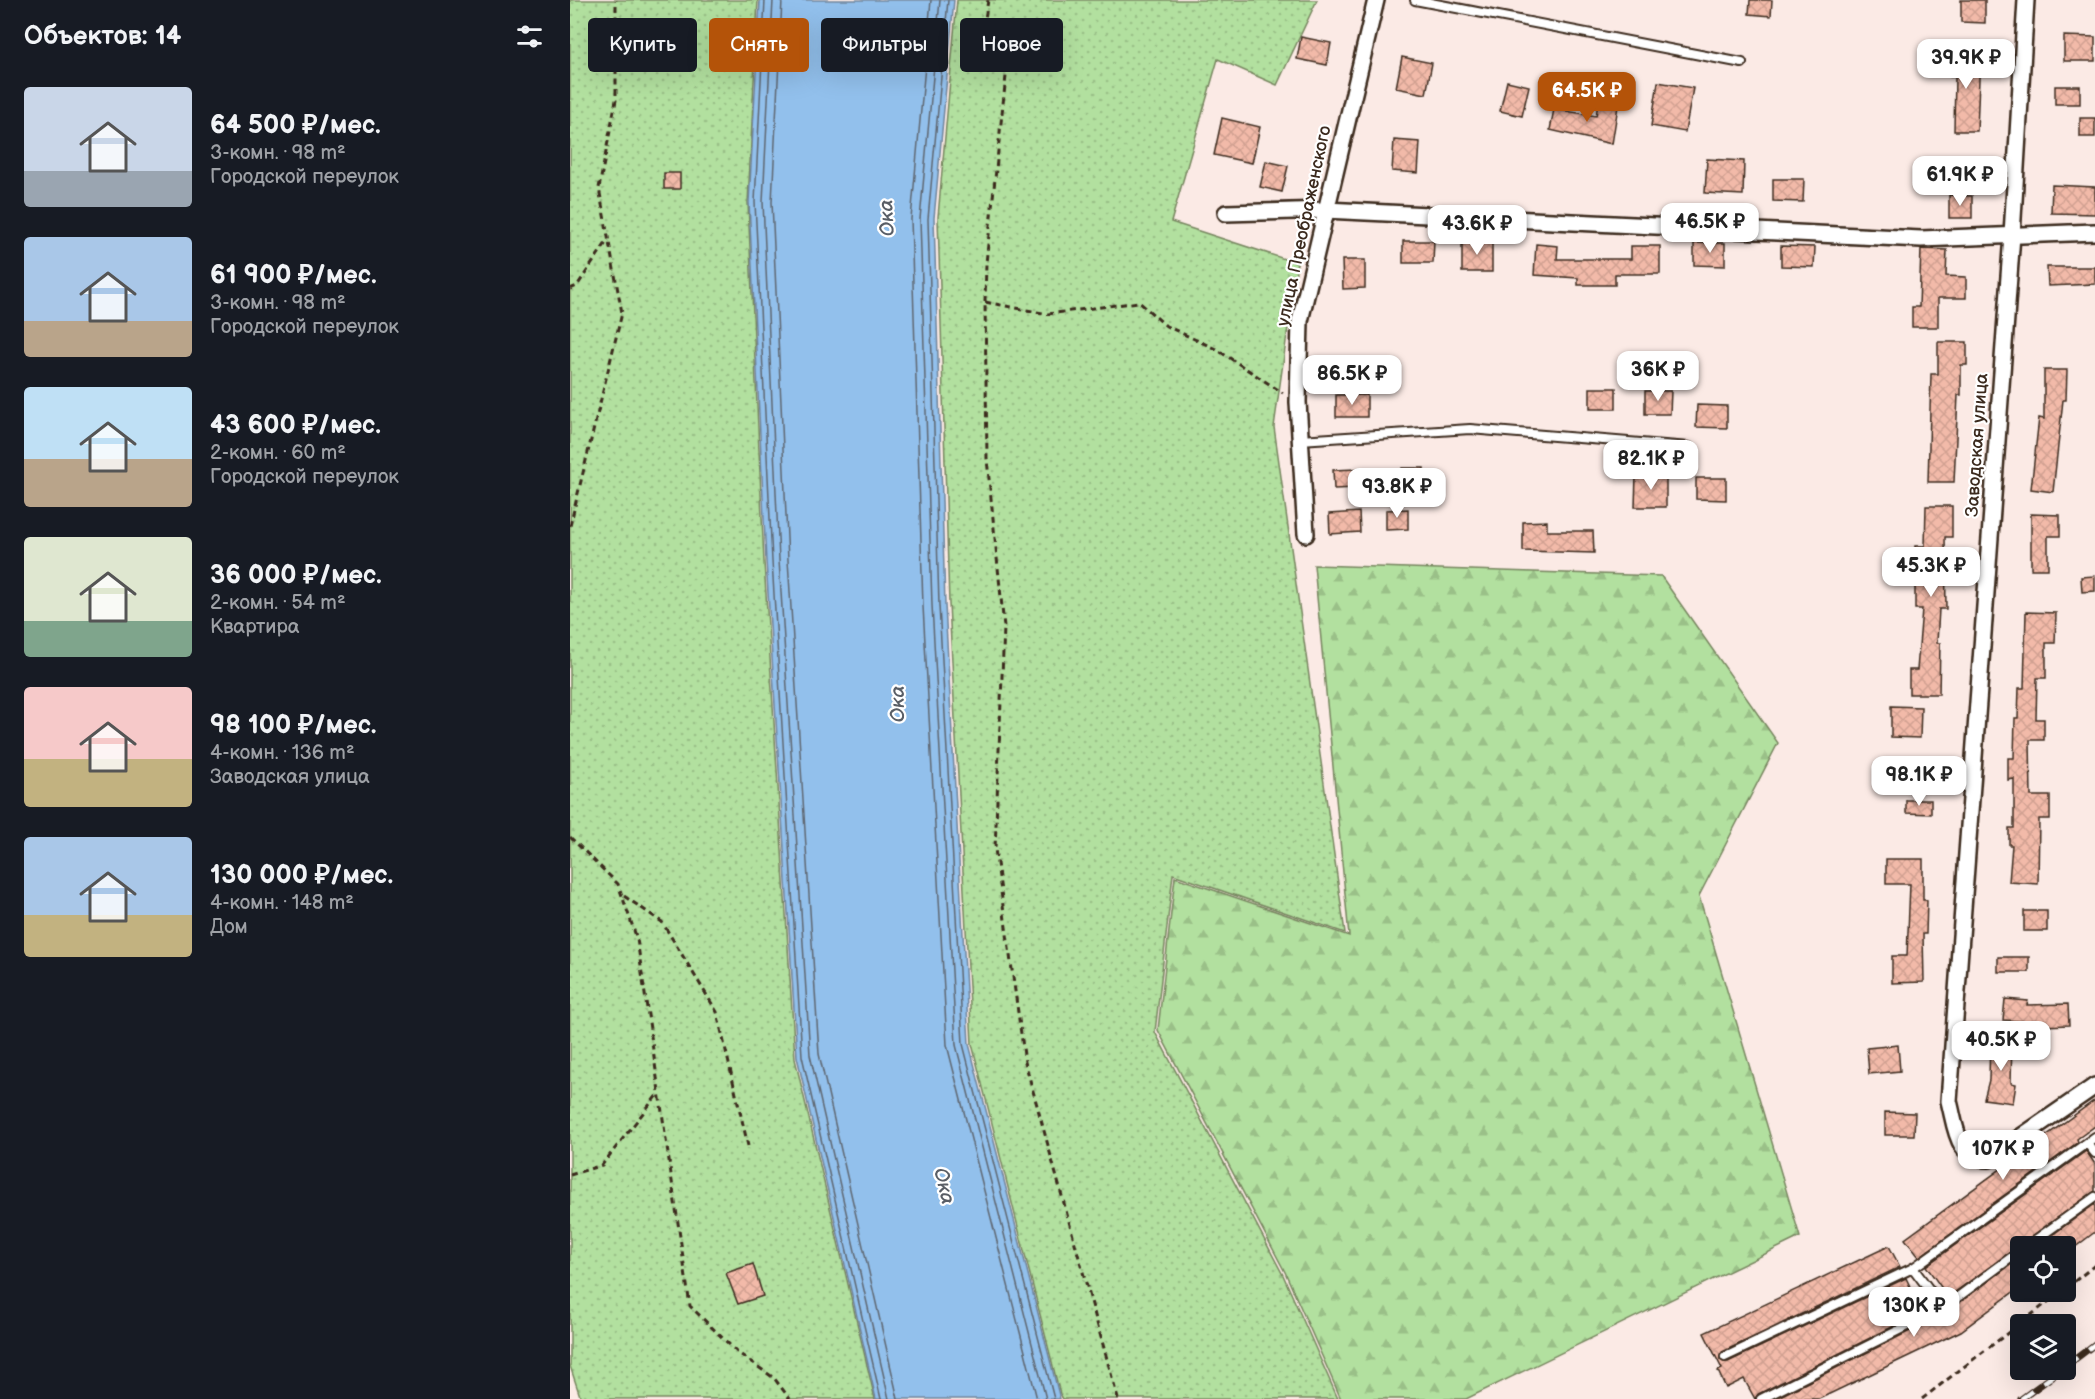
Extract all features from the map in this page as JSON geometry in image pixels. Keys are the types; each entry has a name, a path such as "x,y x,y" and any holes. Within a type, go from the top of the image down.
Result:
{"street":[{"name":"улица Преображенского","path":"1306,534 1298,402 1300,321 1376,0"},
{"name":"Заводская улица","path":"2026,0 2012,235 1949,1101 1965,1152 1976,1159 1989,1159 2095,1086"},
{"path":"1226,213 1325,210 1921,239 2095,232"}],"lane":[{"path":"1415,0 1743,63"},
{"path":"1300,441 1470,429 1689,447"},
{"path":"1725,1357 1913,1268 2095,1137"},
{"path":"2087,1143 2095,1153"},
{"path":"2041,1236 2095,1197"},
{"path":"1761,1399 1943,1308 2010,1258"},
{"path":"1913,1268 1943,1308"}],"path":[{"path":"570,526 622,313 598,188 616,100 616,0"},
{"path":"988,0 982,38 1006,76 986,263 985,302 987,459 1004,627 994,849 1025,1062 1118,1399"},
{"path":"570,289 577,286 608,240"},
{"path":"985,302 1048,314 1139,302 1166,326 1216,349 1298,402"},
{"path":"570,837 618,884 637,939 690,1306 737,1352 774,1378 790,1399"},
{"path":"622,895 662,922 717,1012 748,1146"},
{"path":"570,1175 602,1165 658,1093"},
{"path":"2076,1280 2095,1265"},
{"path":"1922,1399 2048,1302"}],"green space":[{"path":"570,0 758,0 757,18 709,18 709,72 754,72 748,203 764,562 795,1059 875,1399 581,1399 570,1366"},
{"path":"957,0 1317,0 1277,85 1218,59 1171,222 1297,263 1274,427 1345,933 1173,874 1155,1032 1283,1275 1338,1399 1063,1399 1060,1394 972,1044 949,604 938,217"},
{"path":"1314,565 1661,576 1778,743 1699,896 1800,1237 1466,1399 1341,1399 1285,1272 1158,1030 1175,877 1349,936"}],"water":[{"name":"Ока","path":"760,0 954,0 948,65 948,18 821,18 821,72 947,72 934,218 945,605 969,1044 1060,1399 876,1399 797,1057 766,561 749,202 756,72 809,72 809,18 759,18"}],"building":[{"path":"1750,0 1772,0 1771,16 1749,14"},
{"path":"1961,0 1985,0 1985,23 1961,22"},
{"path":"2064,36 2095,37 2095,61 2064,61"},
{"path":"1301,37 1331,43 1327,65 1297,59"},
{"path":"1951,53 1980,53 1977,131 1954,131 1955,77 1950,77"},
{"path":"1402,57 1432,63 1426,94 1396,88"},
{"path":"1507,81 1529,86 1522,116 1500,111"},
{"path":"1658,82 1693,88 1685,132 1651,126"},
{"path":"2055,86 2080,86 2080,104 2055,104"},
{"path":"1598,103 1618,106 1612,144 1550,130 1554,109 1596,116"},
{"path":"1222,118 1260,127 1252,163 1214,155"},
{"path":"2080,118 2095,118 2095,137 2080,137"},
{"path":"1394,140 1420,142 1418,173 1392,171"},
{"path":"1707,159 1744,161 1743,195 1705,193"},
{"path":"1266,161 1288,166 1282,192 1260,187"},
{"path":"664,173 680,173 680,189 664,189"},
{"path":"1773,179 1804,179 1803,202 1773,201"},
{"path":"2052,185 2095,187 2095,214 2051,213"},
{"path":"1949,195 1972,196 1972,218 1949,218"},
{"path":"1462,240 1492,240 1492,272 1462,272"},
{"path":"1403,241 1434,241 1433,263 1403,263"},
{"path":"1694,243 1725,243 1725,266 1694,265"},
{"path":"1536,244 1558,246 1557,259 1631,259 1631,246 1660,246 1660,274 1615,274 1615,285 1578,285 1578,278 1534,275"},
{"path":"1781,246 1815,247 1814,267 1781,266"},
{"path":"1921,249 1947,250 1946,276 1966,277 1966,298 1938,298 1938,327 1912,327 1912,307 1919,307"},
{"path":"1342,260 1365,260 1365,288 1343,289"},
{"path":"2047,267 2095,267 2095,284 2048,286"},
{"path":"1938,342 1967,342 1967,365 1961,365 1961,395 1958,395 1954,482 1928,482 1931,374 1938,374"},
{"path":"2044,370 2067,370 2066,400 2063,400 2053,492 2031,489 2039,418 2044,419"},
{"path":"1590,388 1616,388 1616,409 1590,409"},
{"path":"1645,391 1671,391 1670,414 1645,414"},
{"path":"1336,395 1367,395 1367,417 1336,417"},
{"path":"1697,405 1727,406 1727,428 1696,427"},
{"path":"1402,468 1424,468 1424,486 1402,487"},
{"path":"1356,469 1357,488 1334,489 1333,470"},
{"path":"1636,475 1666,475 1666,507 1635,507"},
{"path":"1696,478 1726,478 1726,500 1696,499"},
{"path":"1926,506 1952,506 1952,537 1945,537 1946,609 1939,609 1937,643 1940,643 1939,694 1909,694 1909,670 1917,670 1922,609 1915,609 1915,546 1925,546"},
{"path":"1408,509 1408,529 1386,530 1386,510"},
{"path":"1359,512 1360,532 1330,534 1329,514"},
{"path":"2031,514 2060,515 2060,536 2048,536 2048,569 2031,569"},
{"path":"1547,521 1547,531 1593,531 1594,553 1523,551 1523,522"},
{"path":"2095,576 2095,591 2082,592 2081,577"},
{"path":"2026,612 2056,613 2055,643 2046,643 2046,678 2037,678 2036,719 2044,719 2044,740 2030,740 2031,796 2050,796 2050,819 2039,819 2038,884 2009,882 2012,845 2009,845 2009,828 2014,828 2014,779 2008,780 2008,758 2014,758 2015,718 2018,718 2019,688 2024,688"},
{"path":"1891,706 1921,707 1920,738 1891,737"},
{"path":"1906,800 1931,800 1931,814 1906,813"},
{"path":"1886,859 1923,859 1923,900 1927,900 1926,934 1923,934 1924,982 1892,983 1892,956 1907,956 1910,884 1886,884"},
{"path":"2024,911 2047,911 2047,931 2024,931"},
{"path":"1998,957 2029,957 2029,972 1998,972"},
{"path":"2005,999 2028,1001 2027,1005 2068,1004 2069,1025 2043,1026 2043,1023 2003,1020"},
{"path":"1990,1039 2012,1040 2011,1083 2016,1084 2013,1103 1984,1099 1989,1080"},
{"path":"1898,1045 1900,1071 1869,1074 1867,1048"},
{"path":"2095,1100 2095,1126 2077,1139 2078,1142 1919,1257 1905,1239"},
{"path":"1885,1112 1915,1113 1914,1135 1885,1135"},
{"path":"2086,1151 2095,1164 2095,1191 2033,1236 2010,1236 2010,1252 1948,1297 1926,1266"},
{"path":"2095,1204 2095,1232 2076,1246 2076,1236 2051,1236"},
{"path":"1889,1246 1900,1267 1722,1352 1720,1360 1728,1362 1906,1278 1922,1312 1758,1394 1755,1399 1744,1379 1726,1388 1718,1371 1722,1369 1704,1333"},
{"path":"753,1264 763,1296 738,1304 726,1273"},
{"path":"2010,1265 2010,1294 1961,1331 1819,1399 1774,1399 1928,1322 1929,1324 1958,1310 1955,1306"}],"railway":[{"path":"2076,1358 2095,1344"},
{"path":"2021,1399 2047,1380"}]}
